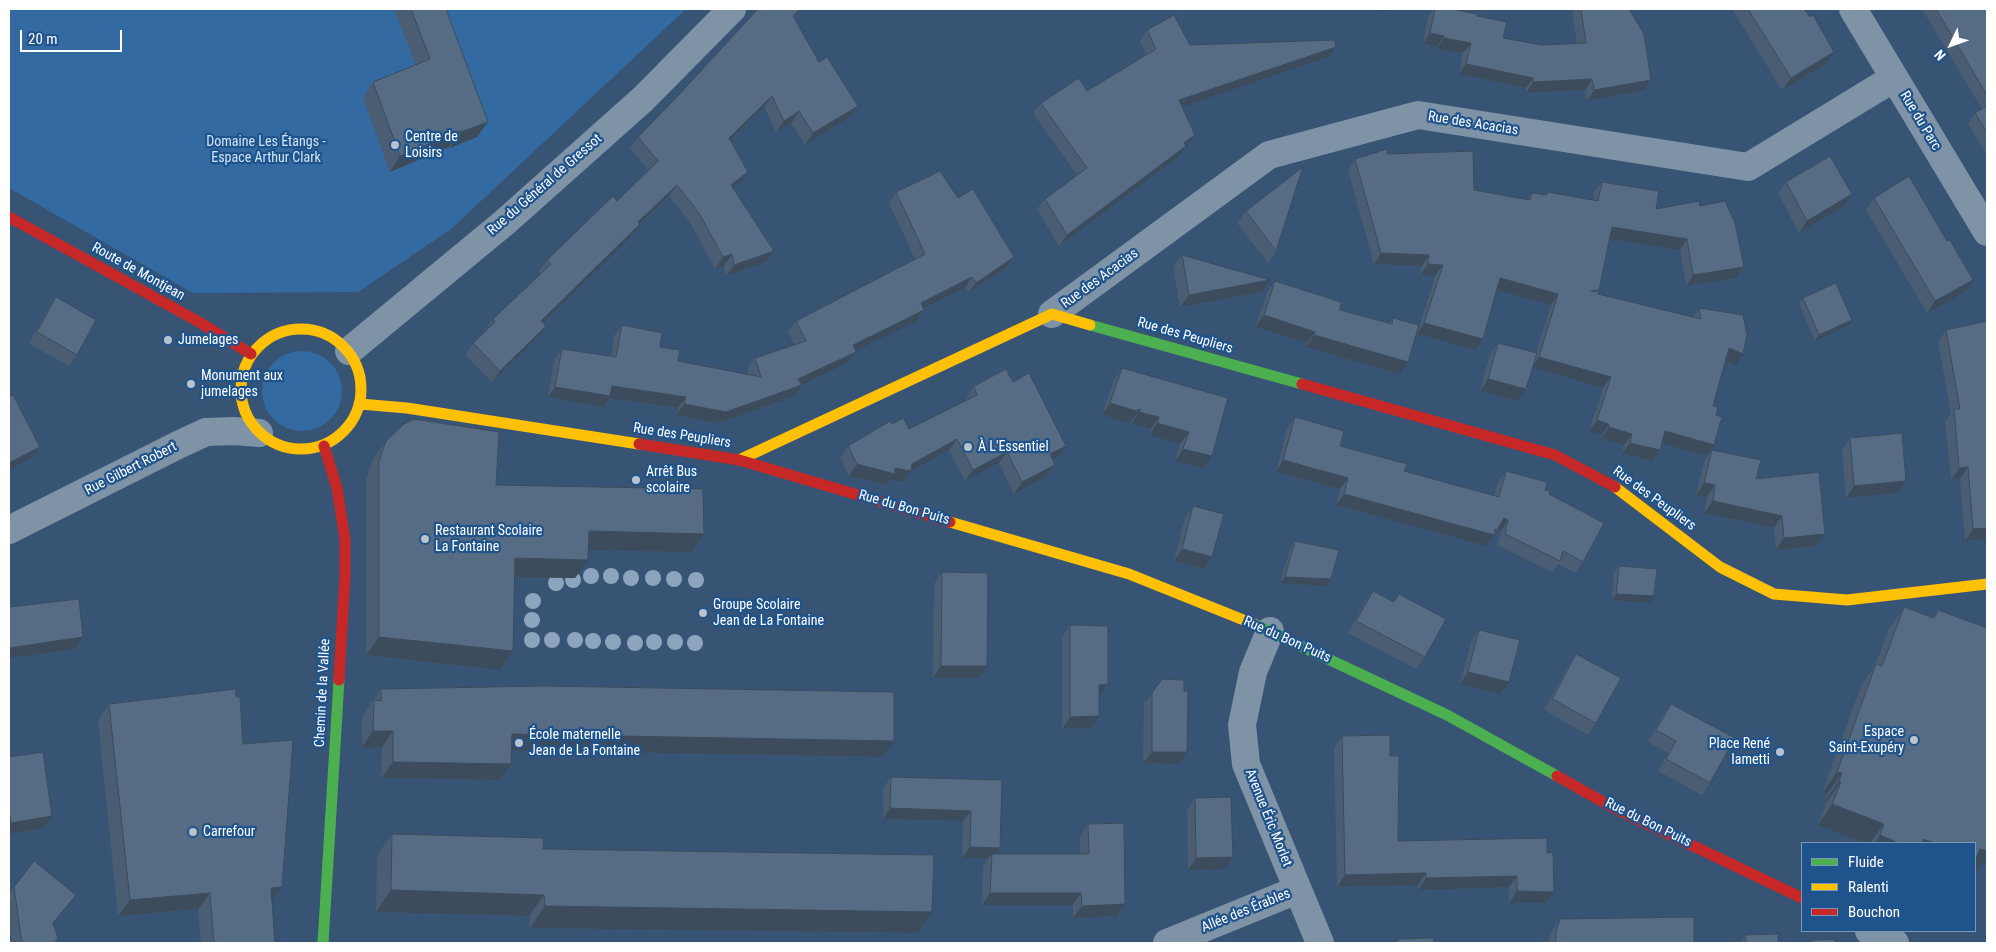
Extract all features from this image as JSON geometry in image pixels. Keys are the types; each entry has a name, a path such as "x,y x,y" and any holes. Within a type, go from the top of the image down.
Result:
{"street":[{"name":"Rue du Général de Gressot","path":"348,352 505,222 636,106 732,9"},
{"name":"Rue du Parc","path":"1853,9 1987,232"},
{"name":"Rue des Acacias","path":"1052,314 1268,155 1418,115 1748,167 1894,78"},
{"name":"Route de Montjean","path":"9,217 199,322 251,354"},
{"name":"Rue des Peupliers","path":"360,404 407,408 739,460 1052,314 1555,455 1612,485 1720,567 1774,594 1847,600 1987,584"},
{"path":"299,328 318,331 335,339 348,352 358,368 362,386 360,404 353,421 340,436 324,446 310,450 295,450 275,445 259,433 246,417 240,396 242,374 251,354 265,340 281,332 299,328"},
{"name":"Rue Gilbert Robert","path":"9,530 206,432 234,431 259,433"},
{"name":"Chemin de la Vallée","path":"323,943 344,576 344,539 341,514 337,488 324,446"},
{"name":"Rue du Bon Puits","path":"739,460 1129,574 1270,631 1447,715 1612,807 1801,898"},
{"name":"Avenue Éric Morlet","path":"1270,631 1253,672 1242,725 1246,764 1320,943"},
{"name":"Allée des Érables","path":"1167,943 1298,890"},
{"path":"1872,932 1895,943"}],"green space":[{"name":"Domaine Les Étangs - Espace Arthur Clark","path":"9,9 686,9 451,229 358,292 193,293 9,188"},
{"path":"294,351 310,351 331,362 342,383 342,399 331,420 310,431 294,431 280,425 268,413 262,399 262,383 268,369 280,357"}],"building":[{"path":"411,9 446,9 488,122 460,131 400,156 373,82 430,59"},
{"path":"758,9 798,9 793,16 819,62 827,57 858,106 813,133 799,111 784,121 772,96 729,138 748,172 731,185 774,251 734,265 732,254 723,257 699,213 677,185 541,321 546,326 500,371 473,343 495,322 493,319 551,264 547,260 613,196 617,201 658,161 638,137"},
{"path":"1435,9 1451,9 1507,22 1503,38 1542,45 1586,43 1581,9 1629,9 1644,34 1651,80 1594,90 1592,79 1533,82 1533,78 1466,64 1471,43 1444,38 1444,36 1430,33"},
{"path":"1748,9 1804,9 1810,17 1813,15 1834,52 1791,78"},
{"path":"1936,9 1987,9 1987,95"},
{"path":"1174,15 1190,45 1335,40 1336,47 1179,100 1195,135 1184,143 1186,146 1067,235 1045,199 1087,168 1041,103 1079,78 1087,91 1156,49 1147,30"},
{"path":"1987,106 1987,132 1975,113"},
{"path":"1387,149 1388,154 1473,151 1474,190 1530,200 1532,193 1547,195 1547,192 1598,201 1602,182 1659,191 1656,209 1699,201 1700,206 1725,201 1735,223 1744,267 1693,275 1687,239 1612,227 1599,290 1591,291 1701,319 1699,308 1743,315 1747,335 1743,354 1729,348 1713,406 1718,407 1716,415 1722,417 1714,445 1665,431 1660,450 1630,443 1632,434 1609,427 1609,424 1597,420 1611,377 1539,357 1558,294 1500,278 1483,339 1424,323 1443,265 1428,264 1429,255 1381,253 1355,159"},
{"path":"1830,156 1852,194 1807,221 1786,182"},
{"path":"1303,167 1276,251 1246,211"},
{"path":"940,171 958,198 973,189 1014,257 976,283 972,277 921,303 924,310 853,345 856,352 798,379 802,385 726,412 684,404 686,397 612,386 610,396 555,387 562,349 616,357 622,325 662,333 660,347 680,350 678,361 761,377 755,358 806,341 796,321 925,254 896,192"},
{"path":"1909,176 1947,241 1950,240 1973,280 1935,301 1874,198"},
{"path":"1182,255 1270,280 1189,295"},
{"path":"1275,281 1341,302 1340,310 1392,324 1393,318 1419,325 1408,362 1314,335 1315,332 1264,315"},
{"path":"1836,283 1852,320 1819,335 1803,298"},
{"path":"56,297 96,320 77,355 37,332"},
{"path":"1987,321 1987,528 1973,529 1968,467 1959,468 1954,409 1960,409 1946,330"},
{"path":"1498,343 1537,353 1526,389 1488,379"},
{"path":"1122,368 1228,398 1212,456 1183,449 1189,432 1157,423 1159,417 1139,412 1141,409 1136,411 1110,403"},
{"path":"1006,369 1013,382 1029,373 1066,446 1050,454 1055,465 1022,482 1007,452 973,470 957,439 912,464 911,471 895,468 895,474 857,464 848,446 890,421 892,424 903,418 909,429 977,395 974,386"},
{"path":"13,395 40,447 9,463 9,397"},
{"path":"1295,417 1344,431 1340,446 1407,464 1404,471 1499,497 1506,471 1547,482 1545,490 1550,491 1549,494 1604,523 1583,562 1563,551 1560,561 1505,534 1508,520 1504,518 1497,530 1495,529 1494,535 1344,494 1348,478 1283,460"},
{"path":"414,419 499,432 496,485 703,489 704,534 589,531 588,560 515,558 513,651 379,637 379,461 386,441 404,424"},
{"path":"1902,433 1906,481 1854,486 1850,438"},
{"path":"1712,450 1761,460 1756,479 1819,472 1825,534 1784,538 1782,516 1713,501 1715,485 1704,483"},
{"path":"1193,506 1224,514 1212,557 1182,549"},
{"path":"1295,541 1339,550 1331,579 1285,577"},
{"path":"1619,566 1657,569 1654,596 1616,594"},
{"path":"942,572 988,573 987,666 941,666"},
{"path":"1373,591 1394,602 1399,594 1446,619 1425,657 1356,621"},
{"path":"79,599 83,637 9,648 9,607"},
{"name":"Espace Saint-Exupéry","path":"1904,607 1934,618 1938,610 1987,628 1987,851 1980,849 1976,858 1976,842 1932,842 1923,839 1922,842 1897,842 1880,835 1884,824 1832,804 1841,782 1839,781 1842,773 1837,772 1876,664 1882,666"},
{"path":"1070,625 1108,626 1108,684 1099,685 1099,716 1070,717"},
{"path":"1479,630 1520,640 1509,682 1468,672"},
{"path":"1576,654 1621,678 1596,723 1552,699"},
{"path":"1162,679 1184,680 1184,691 1188,691 1187,752 1152,752 1152,693"},
{"path":"544,686 894,692 894,741 512,734 511,764 393,762 393,731 373,731 374,700 381,701 381,689"},
{"name":"Carrefour","path":"236,689 236,697 240,697 243,744 293,740 282,887 271,888 275,943 214,943 210,893 130,900 109,704"},
{"path":"1671,704 1735,738 1710,783 1666,759 1676,741 1656,730"},
{"path":"1390,735 1390,756 1399,756 1398,841 1547,838 1547,853 1553,852 1554,892 1517,891 1517,876 1426,878 1426,873 1345,875 1342,736"},
{"path":"43,752 52,816 11,823 9,810 9,757"},
{"path":"891,777 1002,780 1000,848 970,847 971,811 890,808"},
{"path":"1231,797 1233,857 1196,858 1195,798"},
{"path":"1124,823 1125,904 1082,906 1081,893 990,893 992,854 1089,854 1088,824"},
{"path":"392,834 544,838 543,849 934,855 932,912 545,906 544,895 391,890"},
{"path":"34,861 76,895 53,923 58,938 54,943 22,943 14,887"},
{"path":"1694,917 1694,943 1556,943 1556,931 1560,919"},
{"path":"1778,934 1778,943 1746,943 1745,935"},
{"path":"1434,938 1434,943 1398,943 1398,939"},
{"path":"1835,939 1835,943 1812,943 1812,940"}],"traffic: fast":[{"path":"1090,325 1302,384"},
{"path":"1256,625 1447,715 1557,776"},
{"path":"323,943 339,680"}],"traffic: slow":[{"path":"739,460 1052,314 1090,325"},
{"path":"301,329 324,333 344,346 357,366 361,389 357,412 344,432 324,445 301,449 278,445 258,432 245,412 241,389 245,366 258,346 278,333 301,329"},
{"path":"360,404 407,408 639,444"},
{"path":"1615,487 1720,567 1774,594 1847,600 1987,584"},
{"path":"950,522 1129,574 1256,625"}],"traffic: jam":[{"path":"9,217 199,322 251,354"},
{"path":"1302,384 1555,455 1615,487"},
{"path":"639,444 739,460 950,522"},
{"path":"324,446 337,488 345,539 345,576 339,680"},
{"path":"1557,776 1612,807 1801,898"}],"place":[{"name":"Centre de Loisirs","path":"395,145"},
{"name":"Jumelages","path":"168,340"},
{"name":"Monument aux jumelages","path":"191,384"},
{"name":"À L'Essentiel","path":"968,447"},
{"name":"Arrêt Bus scolaire","path":"636,480"},
{"name":"Restaurant Scolaire La Fontaine","path":"425,539"},
{"name":"Groupe Scolaire Jean de La Fontaine","path":"703,613"},
{"name":"Espace Saint-Exupéry","path":"1914,740"},
{"name":"École maternelle Jean de La Fontaine","path":"519,743"},
{"name":"Place René Iametti","path":"1780,752"},
{"name":"Carrefour","path":"193,832"}]}
